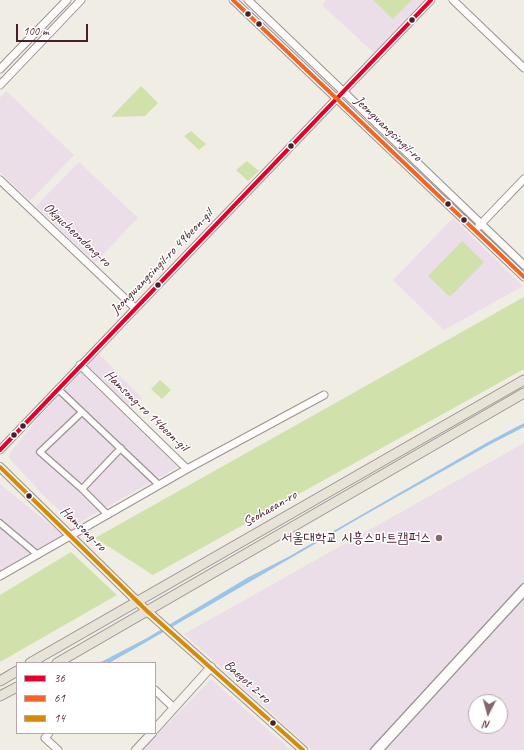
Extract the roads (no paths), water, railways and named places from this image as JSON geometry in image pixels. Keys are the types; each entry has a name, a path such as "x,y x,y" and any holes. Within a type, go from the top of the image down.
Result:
{"main road":[{"name":"Seohaean-ro","path":"32,662 524,380"},
{"name":"Seohaean-ro","path":"60,662 524,393"},
{"name":"Hamsong-ro","path":"0,467 147,611 157,619"},
{"name":"Baegot 2-ro","path":"157,619 303,750"},
{"path":"156,728 211,667"},
{"path":"0,680 16,672"},
{"path":"0,696 16,688"},
{"path":"136,750 151,734"}],"street":[{"path":"0,69 66,0"},
{"path":"0,85 81,0"},
{"name":"Jeongwangsingil-ro","path":"233,0 524,278"},
{"name":"Jeongwangsingil-ro","path":"248,0 524,265"},
{"name":"Jeongwangsingil-ro 49beon-gil","path":"0,450 431,0"},
{"path":"453,0 524,68"},
{"path":"474,230 524,179"},
{"name":"Okgucheondong-ro","path":"0,180 135,308"},
{"name":"Hamsong-ro 14beon-gil","path":"0,576 187,470 80,366"},
{"path":"58,389 160,485"},
{"path":"187,470 324,395"},
{"path":"82,412 40,452 82,489 108,515"},
{"path":"82,489 121,448"},
{"path":"0,522 38,555"},
{"path":"374,750 524,587"},
{"path":"380,750 524,593"},
{"path":"156,691 174,708"},
{"path":"48,734 44,738 58,750"}],"water":[{"path":"524,423 524,427 363,516 141,645 111,662 101,662 147,638 247,578 290,556 488,442"}],"place":[{"name":"서울대학교 시흥스마트캠퍼스","path":"439,538"}]}
